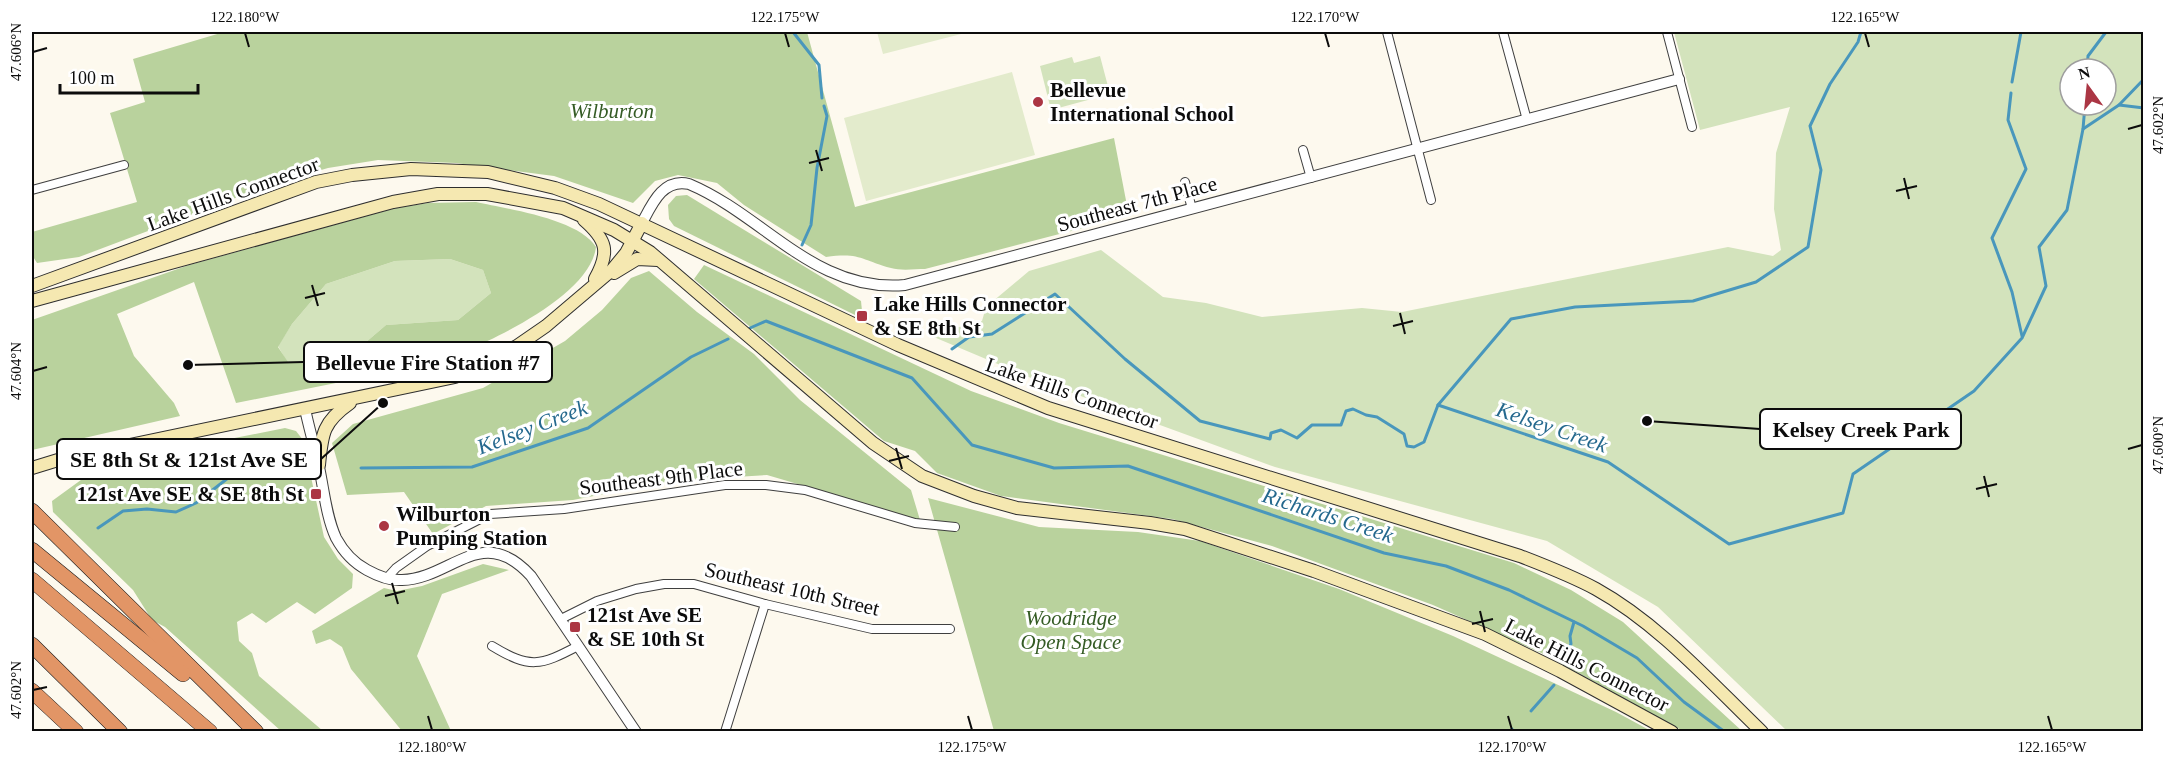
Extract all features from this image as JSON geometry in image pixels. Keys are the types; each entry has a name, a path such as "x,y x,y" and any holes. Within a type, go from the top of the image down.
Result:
{"highway":[{"path":"32,511 254,730"},
{"path":"32,550 86,597 254,730"},
{"path":"32,580 210,732"},
{"path":"32,645 120,732"},
{"path":"32,691 76,732"}],"main road":[{"name":"Lake Hills Connector","path":"32,286 316,182 383,171 468,170 511,177 578,196 642,223 699,253 898,345 1048,408 1520,556 1562,572 1597,590 1646,624 1762,732"},
{"name":"Lake Hills Connector","path":"32,301 416,197 487,194 539,202 576,214 633,241 662,262 873,443 922,476 974,496 1017,508 1185,529 1314,571 1485,634 1560,671 1666,729"},
{"path":"576,214 600,234 605,249 602,267 590,288"},
{"path":"32,468 58,460 455,377 490,361 546,326 612,270 633,241 642,223"},
{"path":"590,288 637,259 648,258 662,262"},
{"path":"319,465 326,426 332,416 355,399"}],"street":[{"path":"1388,32 1431,200"},
{"path":"1503,32 1527,120"},
{"path":"1667,32 1692,127"},
{"name":"Southeast 7th Place","path":"642,223 652,203 665,189 675,183 689,184 827,272 855,282 885,286 905,285 1679,80"},
{"path":"1303,150 1311,178"},
{"path":"32,190 124,165"},
{"path":"1185,182 1192,209"},
{"path":"305,409 336,539 352,559 387,579 411,579 469,555 491,553 521,565 561,619 636,732"},
{"name":"Southeast 9th Place","path":"387,579 396,568 427,546 490,514 564,509 725,485 766,485 805,490 915,523 955,527"},
{"name":"Southeast 10th Street","path":"561,619 614,595 664,584 694,584 765,604 872,629 950,630"},
{"path":"725,732 765,604"},
{"path":"492,646 513,659 533,664 549,662 578,646"}],"green space":[{"name":"Wilburton","path":"224,32 807,32 855,207 1114,138 1129,216 925,269 899,269 854,256 826,257 744,205 717,183 678,175 655,181 633,203 554,176 456,163 378,160 328,168 270,185 79,257 37,263 32,255 32,232 137,202 110,113 145,102 133,59"},
{"path":"877,32 969,32 883,54"},
{"path":"1674,32 2143,32 2143,731 1787,731 1658,607 1547,541 1275,467 1026,376 929,335 982,321 986,307 1029,271 1101,250 1163,297 1206,303 1262,317 1362,308 1402,312 1728,247 1773,256 1781,250 1774,209 1776,153 1790,107 1700,130"},
{"path":"1100,56 1110,94 1051,110 1040,66 1072,57 1074,63"},
{"path":"1012,72 1035,155 866,201 844,118"},
{"path":"687,195 861,301 862,311 855,315 674,226 669,219 668,205 676,196"},
{"path":"476,202 523,212 559,222 574,229 587,237 596,247 589,266 574,285 553,303 528,320 474,347 430,364 236,403 194,282 117,314 134,356 174,403 180,416 32,450 32,320 189,265 396,208 428,203","holes":["450,259 483,270 491,293 458,320 386,325 338,366 288,362 278,347 292,324 326,284 395,261"]},
{"path":"450,259 483,270 491,293 458,320 386,325 338,366 287,362 278,346 292,324 326,284 395,261"},
{"path":"704,265 971,391 1059,423 1514,563 1571,590 1623,622 1742,731 1683,731 1548,656 1433,605 1272,546 1172,519 1001,496 937,473 915,451 884,441 694,279"},
{"path":"649,271 697,312 754,354 800,400 911,490 920,520 767,475 671,481 573,500 486,506 433,534 404,492 347,495 332,443 353,424 483,388 565,341 602,310 631,278"},
{"path":"285,428 296,431 303,440 324,537 338,559 353,574 352,588 315,614 297,602 266,623 252,613 237,622 239,641 252,653 259,676 323,731 281,731 165,627 152,620 133,590 53,512 52,501 103,464"},
{"name":"Woodridge Open Space","path":"928,498 1039,527 1138,532 1200,541 1339,589 1453,636 1616,712 1651,731 994,731"},
{"path":"483,564 509,570 442,594 417,656 451,731 402,731 351,669 342,647 330,639 316,644 312,631 384,588 397,591 422,586"}],"waterway":[{"path":"793,32 819,65 822,98"},
{"path":"1438,405 1511,319 1575,307 1693,301 1756,282 1808,247 1821,170 1810,126 1830,84 1858,42 1861,32"},
{"path":"2012,82 2021,32"},
{"name":"Kelsey Creek","path":"2088,57 2106,32"},
{"path":"2083,129 2119,105 2144,79"},
{"path":"2011,93 2008,120 2026,169 1992,238 2012,292 2022,336"},
{"path":"2119,105 2144,108"},
{"path":"802,245 811,225 817,168 827,116 824,106"},
{"name":"Kelsey Creek","path":"952,349 969,337 992,334 1055,294 1125,359 1200,421 1270,439 1271,433 1281,430 1297,438 1312,425 1341,425 1346,411 1353,409 1377,417 1404,434 1407,446 1414,447 1424,442 1438,405 1608,462 1729,544 1843,513 1853,474 1974,391 2022,338 2046,286 2039,247 2067,210 2084,117"},
{"name":"Richards Creek","path":"750,328 766,321 912,378 972,445 1054,468 1128,466 1384,553 1446,566 1509,590 1583,626 1637,658 1684,702 1725,732"},
{"name":"Kelsey Creek","path":"361,468 472,467 588,428 691,357 728,339"},
{"name":"Kelsey Creek","path":"98,528 123,511 147,509 176,512 196,503 237,471 254,464 297,464"},
{"path":"1563,658 1571,644 1570,636 1574,622"},
{"path":"1531,711 1554,685"}],"place":[{"name":"Bellevue International School","path":"1038,102"},
{"name":"Lake Hills Connector & SE 8th St","path":"862,316"},
{"name":"Bellevue Fire Station #7","path":"188,365"},
{"name":"SE 8th St & 121st Ave SE","path":"383,403"},
{"name":"Kelsey Creek Park","path":"1647,421"},
{"name":"121st Ave SE & SE 8th St","path":"316,494"},
{"name":"Wilburton Pumping Station","path":"384,526"},
{"name":"121st Ave SE & SE 10th St","path":"575,627"}]}
